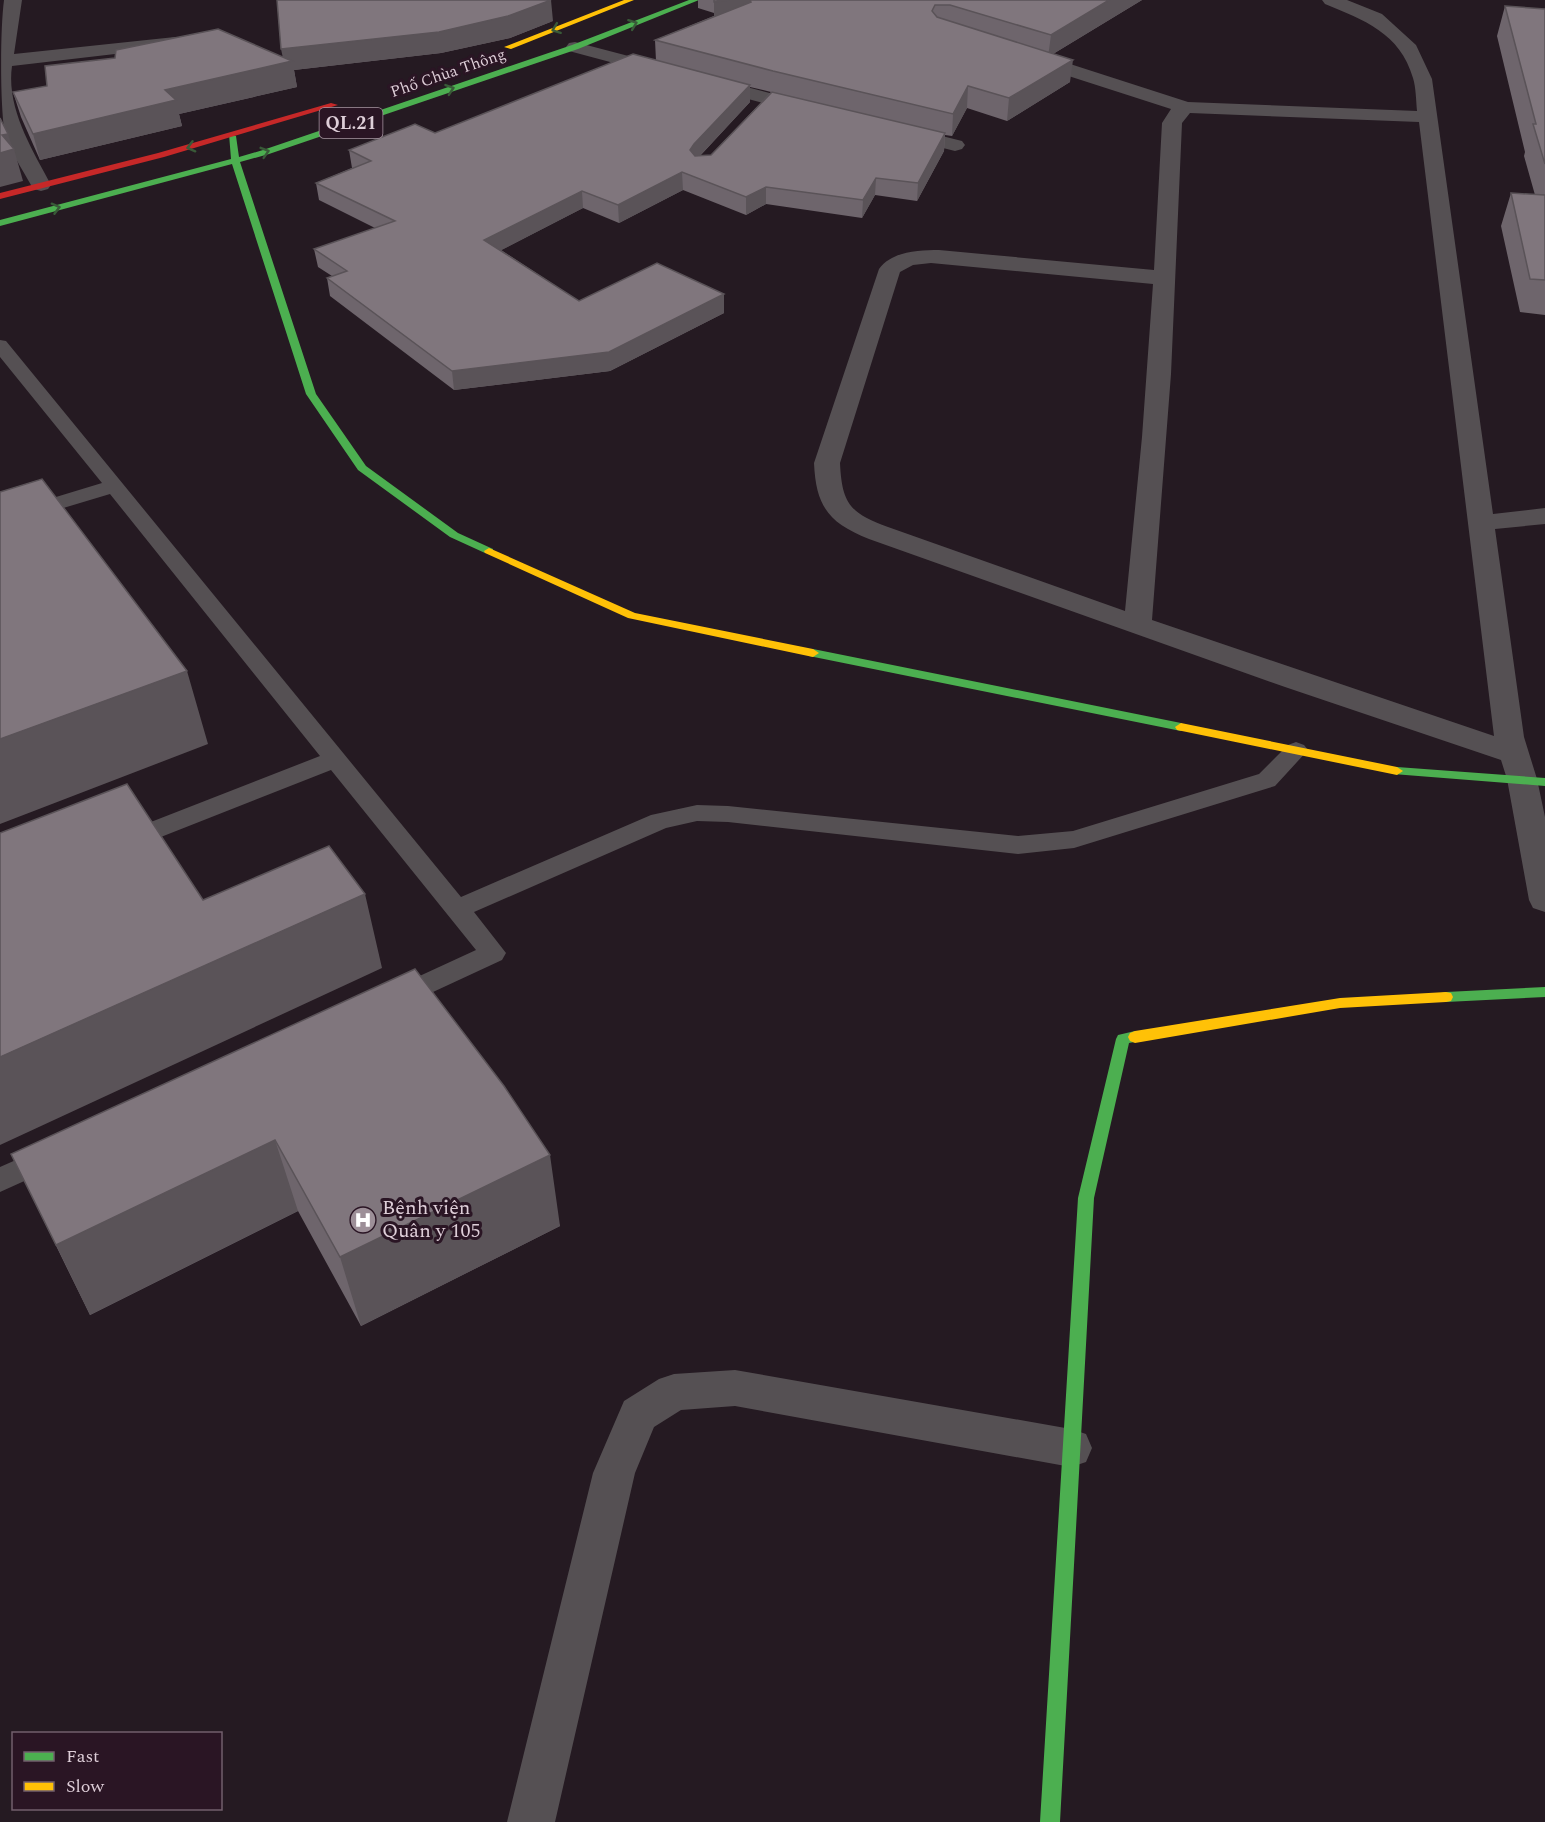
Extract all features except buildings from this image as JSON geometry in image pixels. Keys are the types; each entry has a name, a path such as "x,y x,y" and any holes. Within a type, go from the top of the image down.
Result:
{"main road":[{"name":"Phố Chùa Thông","path":"495,51 630,0"},
{"name":"Phố Chùa Thông","path":"0,223 235,160 575,47 695,0"},
{"name":"QL.21","path":"0,196 232,136 348,100"},
{"path":"232,136 235,160 311,394 362,468 454,535 632,616 1396,771 1527,771"},
{"path":"1050,1822 1086,1198 1123,1039 1340,1003 1545,992"}],"street":[{"path":"13,0 3,52 0,84 15,136 41,185"},
{"path":"1331,0 1376,18 1410,49 1423,79 1482,523 1527,771 1545,900"},
{"path":"3,52 190,40"},
{"path":"575,47 822,112"},
{"path":"1010,52 1184,107 1428,117"},
{"path":"751,116 767,99"},
{"path":"1138,625 1151,497 1172,123 1176,113 1184,107"},
{"path":"888,128 955,145"},
{"path":"1165,278 957,258 923,256 900,260 890,269 827,463 827,486 836,510 861,526 1295,680 1527,771"},
{"path":"1482,523 1545,516"},
{"path":"531,1822 614,1473 639,1414 674,1392 735,1388 1071,1448"}],"lane":[{"path":"0,345 493,953 375,1007"},
{"path":"0,521 114,486"},
{"path":"457,909 660,821 697,813 728,814 1018,846 1074,839 1267,780 1296,750"},
{"path":"108,849 336,759"},
{"path":"0,1180 75,1145"}],"traffic: fast":[{"path":"0,223 266,152 575,47 695,0"},
{"path":"232,136 235,160 311,394 362,468 454,535 489,551"},
{"path":"813,653 1181,727"},
{"path":"1397,771 1545,782"},
{"path":"1446,997 1545,992"},
{"path":"1050,1822 1086,1198 1123,1039 1135,1037"}],"traffic: slow":[{"path":"508,47 630,0"},
{"path":"489,551 632,616 813,653"},
{"path":"1181,727 1397,771"},
{"path":"1135,1037 1340,1003 1446,997"}],"traffic: jam":[{"path":"0,196 161,155 334,105"}],"place":[{"name":"Bệnh viện Quân y 105","path":"363,1220"}]}
